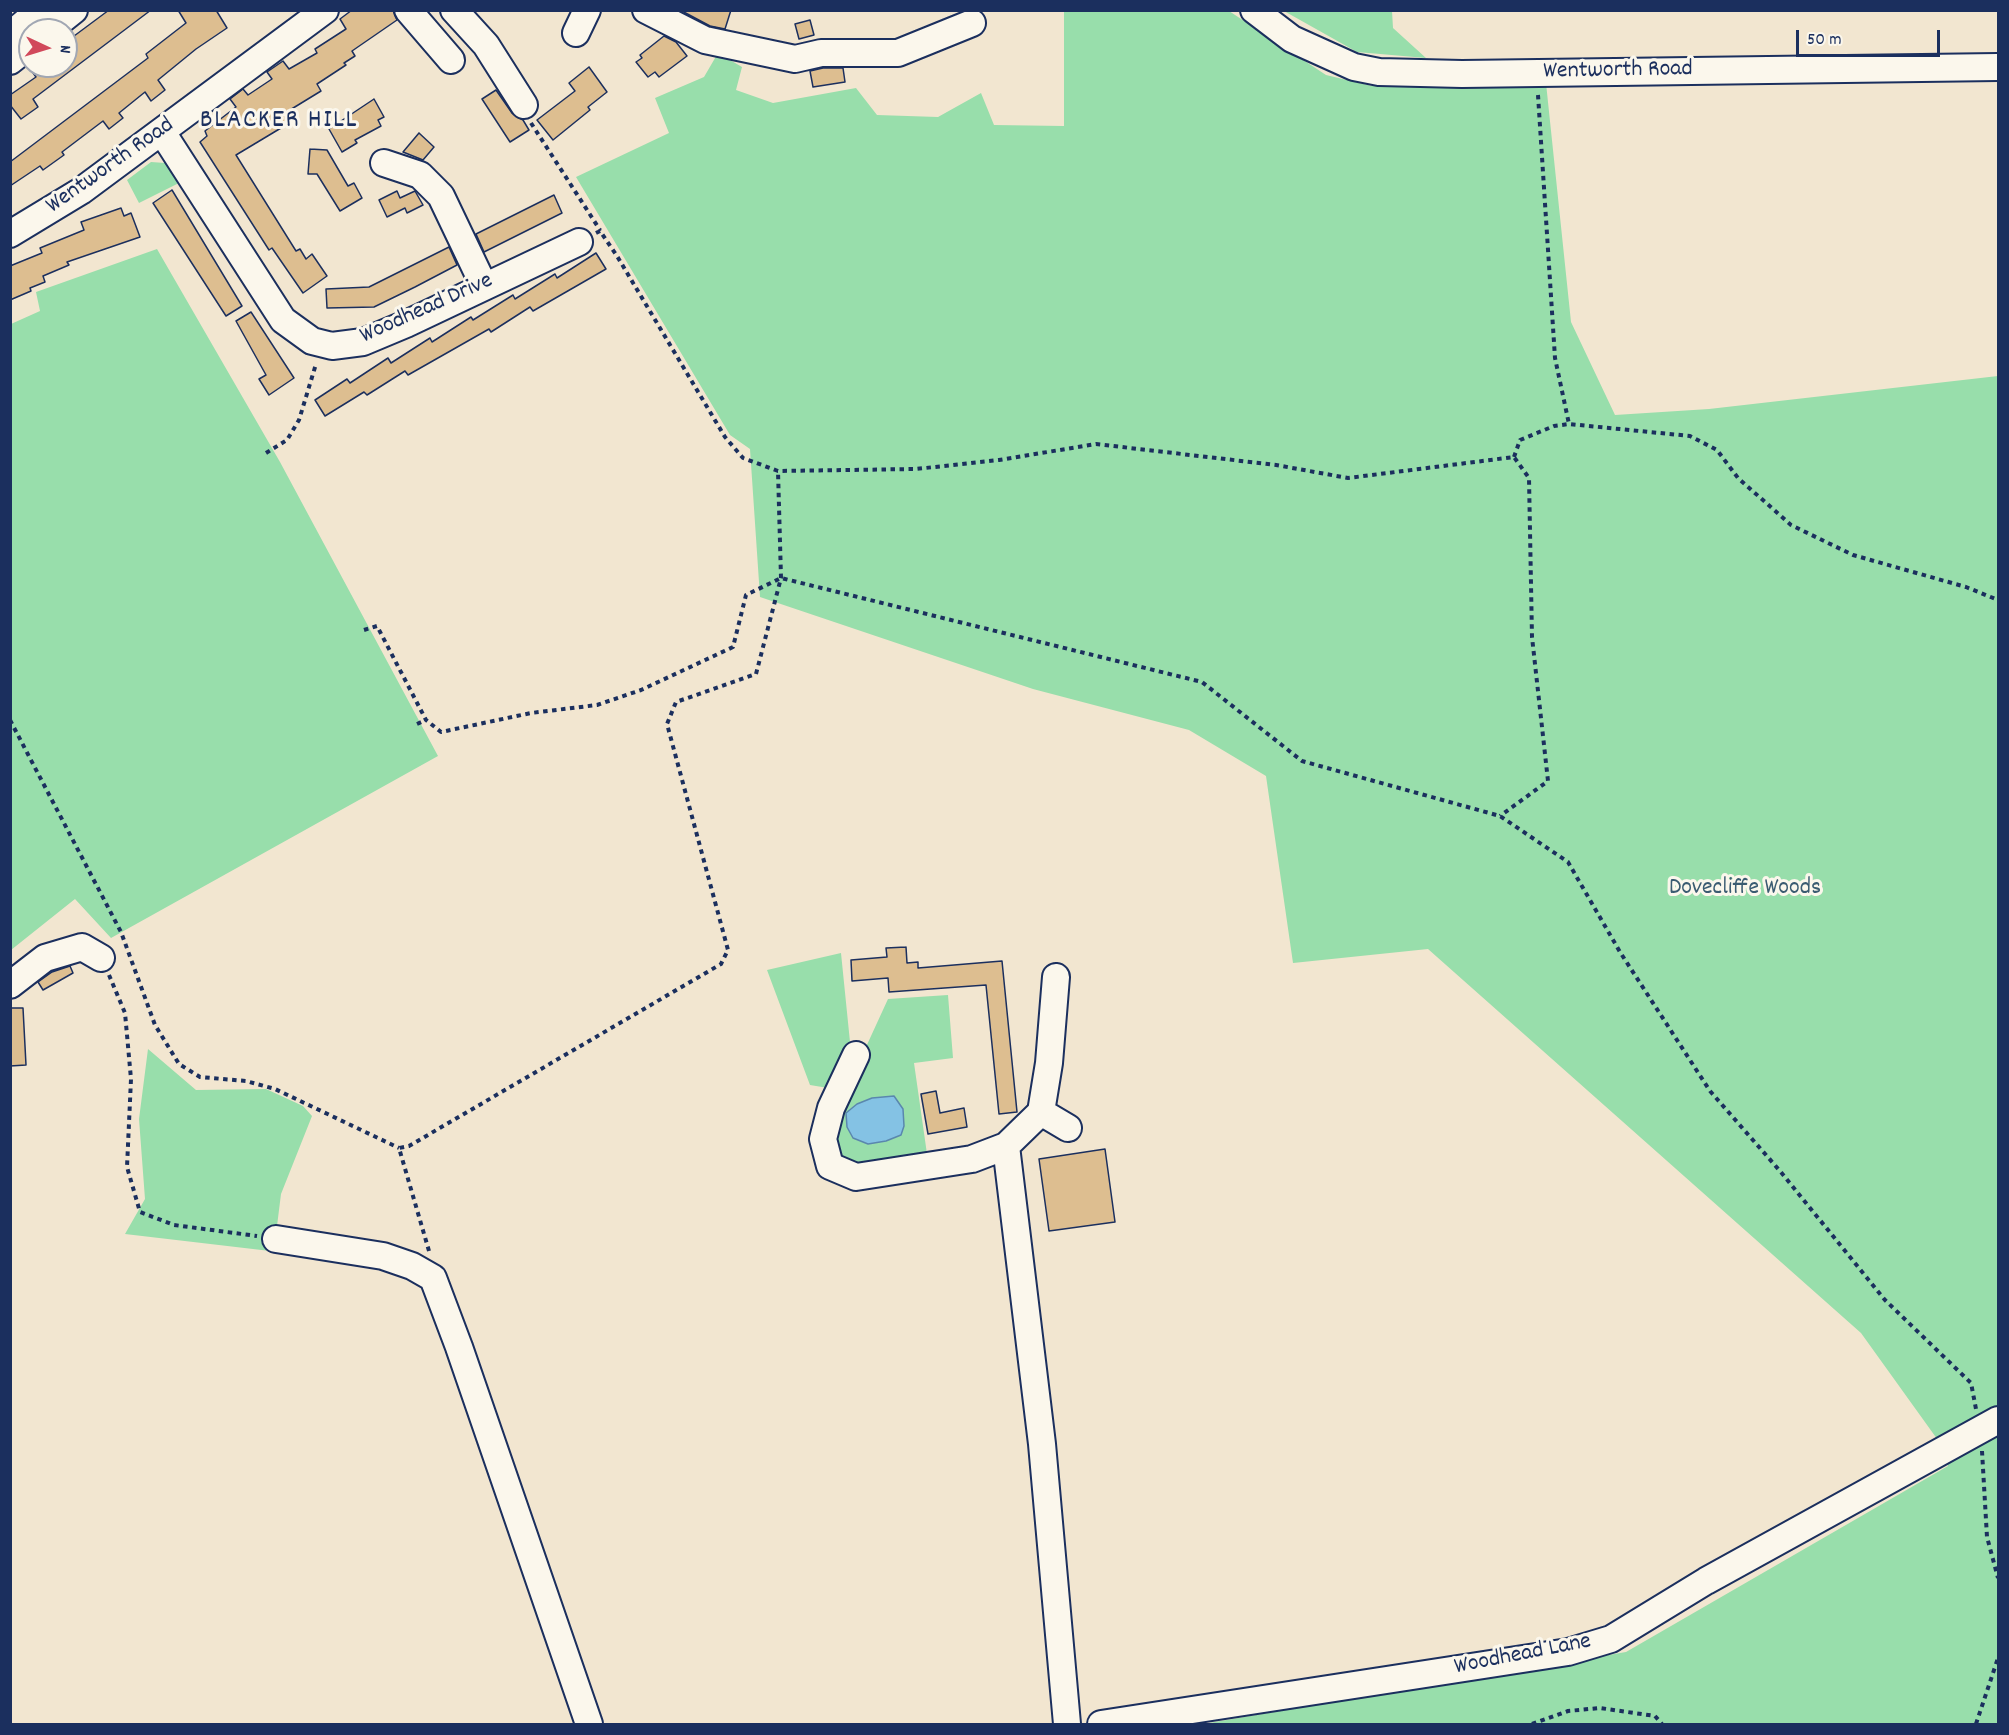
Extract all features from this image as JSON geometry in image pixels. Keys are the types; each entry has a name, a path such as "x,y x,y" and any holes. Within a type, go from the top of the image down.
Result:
{"street":[{"path":"10,35 40,10"},
{"name":"Wentworth Road","path":"10,234 81,191 325,10"},
{"path":"408,10 451,60"},
{"path":"454,10 486,45 524,105"},
{"path":"646,10 705,40 795,59 821,53 898,53 972,23"},
{"name":"Wentworth Road","path":"1254,10 1292,39 1354,67 1407,74 1998,67"},
{"name":"Woodhead Drive","path":"162,132 282,320 312,341 332,346 363,342 406,324 589,236"},
{"path":"384,163 420,175 441,196 484,286"},
{"path":"10,985 45,958 63,952 82,947 101,958"},
{"path":"856,1055 831,1108 823,1139 830,1166 856,1177 972,1159 1006,1146 1041,1112 1049,1063 1056,976"},
{"path":"1041,1112 1068,1128"},
{"path":"1006,1146 1042,1444 1067,1725"},
{"path":"276,1239 383,1256 412,1266 433,1278 589,1725"},
{"name":"Woodhead Lane","path":"1101,1725 1568,1652 1611,1639 1706,1581 1990,1424"}],"path":[{"path":"1537,73 1556,358 1569,424"},
{"path":"545,144 589,236 725,437 743,458 778,471 916,469 999,460 1096,444 1276,465 1348,478 1514,457"},
{"path":"266,453 287,440 299,420 322,343"},
{"path":"1514,457 1520,440 1554,426 1569,424 1690,436 1717,450 1738,478 1791,525 1854,555 1966,587 1998,600"},
{"path":"1500,816 1548,781 1532,638 1529,478 1514,457"},
{"path":"10,720 121,932 154,1025 179,1064 201,1077 246,1082 274,1089 399,1148 409,1146 721,964 728,950 667,724 676,702 756,674 781,578 778,471"},
{"path":"364,630 377,626 426,720 441,732 531,713 597,705 641,690 733,647 746,595 781,578 1202,682 1302,760 1500,816 1568,862 1620,952 1710,1091 1780,1171 1885,1300 1971,1383 1990,1424 1987,1537 1998,1578"},
{"path":"417,724 426,720"},
{"path":"101,958 125,1013 131,1079 127,1167 140,1212 174,1225 276,1239"},
{"path":"399,1148 430,1254 433,1278"},
{"path":"1976,1725 1998,1658"},
{"path":"1532,1725 1568,1711 1600,1708 1655,1716 1662,1725"}],"green space":[{"name":"Dovecliffe Woods","path":"1064,11 1229,11 1326,75 1372,86 1546,83 1571,322 1615,415 1709,409 1998,376 1998,1724 1203,1724 1626,1652 1948,1466 1940,1443 1861,1333 1428,949 1293,963 1266,776 1189,730 1033,689 760,597 750,449 730,435 576,177 669,133 655,98 704,77 718,53 742,67 736,90 773,103 856,88 877,115 938,117 981,93 994,125 1064,126"},
{"path":"1284,11 1392,11 1393,28 1426,58 1357,52"},
{"path":"151,162 165,163 175,170 181,182 139,203 127,180"},
{"path":"157,249 280,462 438,756 111,938 75,899 11,950 11,324 40,311 36,292"},
{"path":"841,953 850,1042 828,1088 810,1085 767,970"},
{"path":"948,995 953,1058 914,1063 927,1154 858,1168 842,1166 832,1121 888,999"},
{"path":"148,1049 196,1090 266,1089 303,1106 312,1116 281,1194 277,1226 270,1251 125,1234 145,1199 139,1119"}],"water":[{"path":"894,1096 903,1109 904,1126 901,1135 886,1141 868,1144 853,1138 847,1127 846,1113 857,1104 872,1098"}],"building":[{"path":"109,10 151,10 78,65 78,33"},
{"path":"178,10 216,10 227,28 196,49 158,80 165,90 151,101 145,92 119,113 123,118 109,129 103,121 62,152 64,155 43,170 40,166 10,186 10,162 148,58 146,54 186,23"},
{"path":"352,10 393,10 397,20 352,51 355,56 344,63 346,65 317,84 321,91 285,113 291,122 236,155 296,251 300,249 306,259 312,254 327,276 303,293 272,248 269,250 200,142 207,136 205,131 236,107 230,99 243,89 248,95 272,79 267,72 283,61 289,69 317,53 315,49 346,29 340,19"},
{"path":"680,10 731,10 725,29 710,26"},
{"path":"810,20 814,35 799,39 795,24"},
{"path":"664,36 676,42 687,56 659,77 655,72 648,77 636,62 642,58 640,55"},
{"path":"589,67 607,92 588,107 590,110 553,140 537,120 575,91 569,83"},
{"path":"823,68 843,68 845,82 813,87 810,71"},
{"path":"35,78 61,78 33,99 38,107 21,119 10,105 10,95"},
{"path":"496,90 512,113 523,120 529,130 510,142 482,99"},
{"path":"374,99 384,117 378,120 381,126 355,140 357,143 342,152 329,129"},
{"path":"419,133 434,147 423,160 403,152"},
{"path":"310,149 327,150 348,186 354,183 362,198 340,211 317,174 308,174"},
{"path":"172,190 242,306 226,316 153,203"},
{"path":"397,191 400,198 415,191 423,205 407,213 405,208 387,217 379,200"},
{"path":"554,195 562,213 484,252 476,234"},
{"path":"121,208 124,216 131,213 140,237 67,262 69,265 43,276 45,282 10,300 10,266 42,253 40,248 84,230 81,222"},
{"path":"449,247 457,265 415,287 374,307 327,308 326,289 369,287"},
{"path":"596,253 606,269 533,311 530,307 491,332 489,329 408,375 405,371 367,395 364,392 325,416 315,400 347,379 350,383 388,358 391,363 430,338 432,342 471,317 473,320 513,295 515,299 555,274 557,278"},
{"path":"251,312 294,378 269,395 259,379 266,375 236,321"},
{"path":"906,947 907,963 918,962 918,968 1002,961 1017,1112 999,1114 986,985 889,992 888,978 852,981 851,960 887,957 886,948"},
{"path":"70,966 73,973 43,990 38,982 52,972"},
{"path":"10,1008 23,1008 26,1065 10,1066"},
{"path":"936,1091 940,1113 964,1108 967,1127 928,1134 921,1094"},
{"path":"1105,1149 1115,1222 1049,1231 1039,1159"}],"district":[{"name":"BLACKER HILL","path":"279,122"}]}
